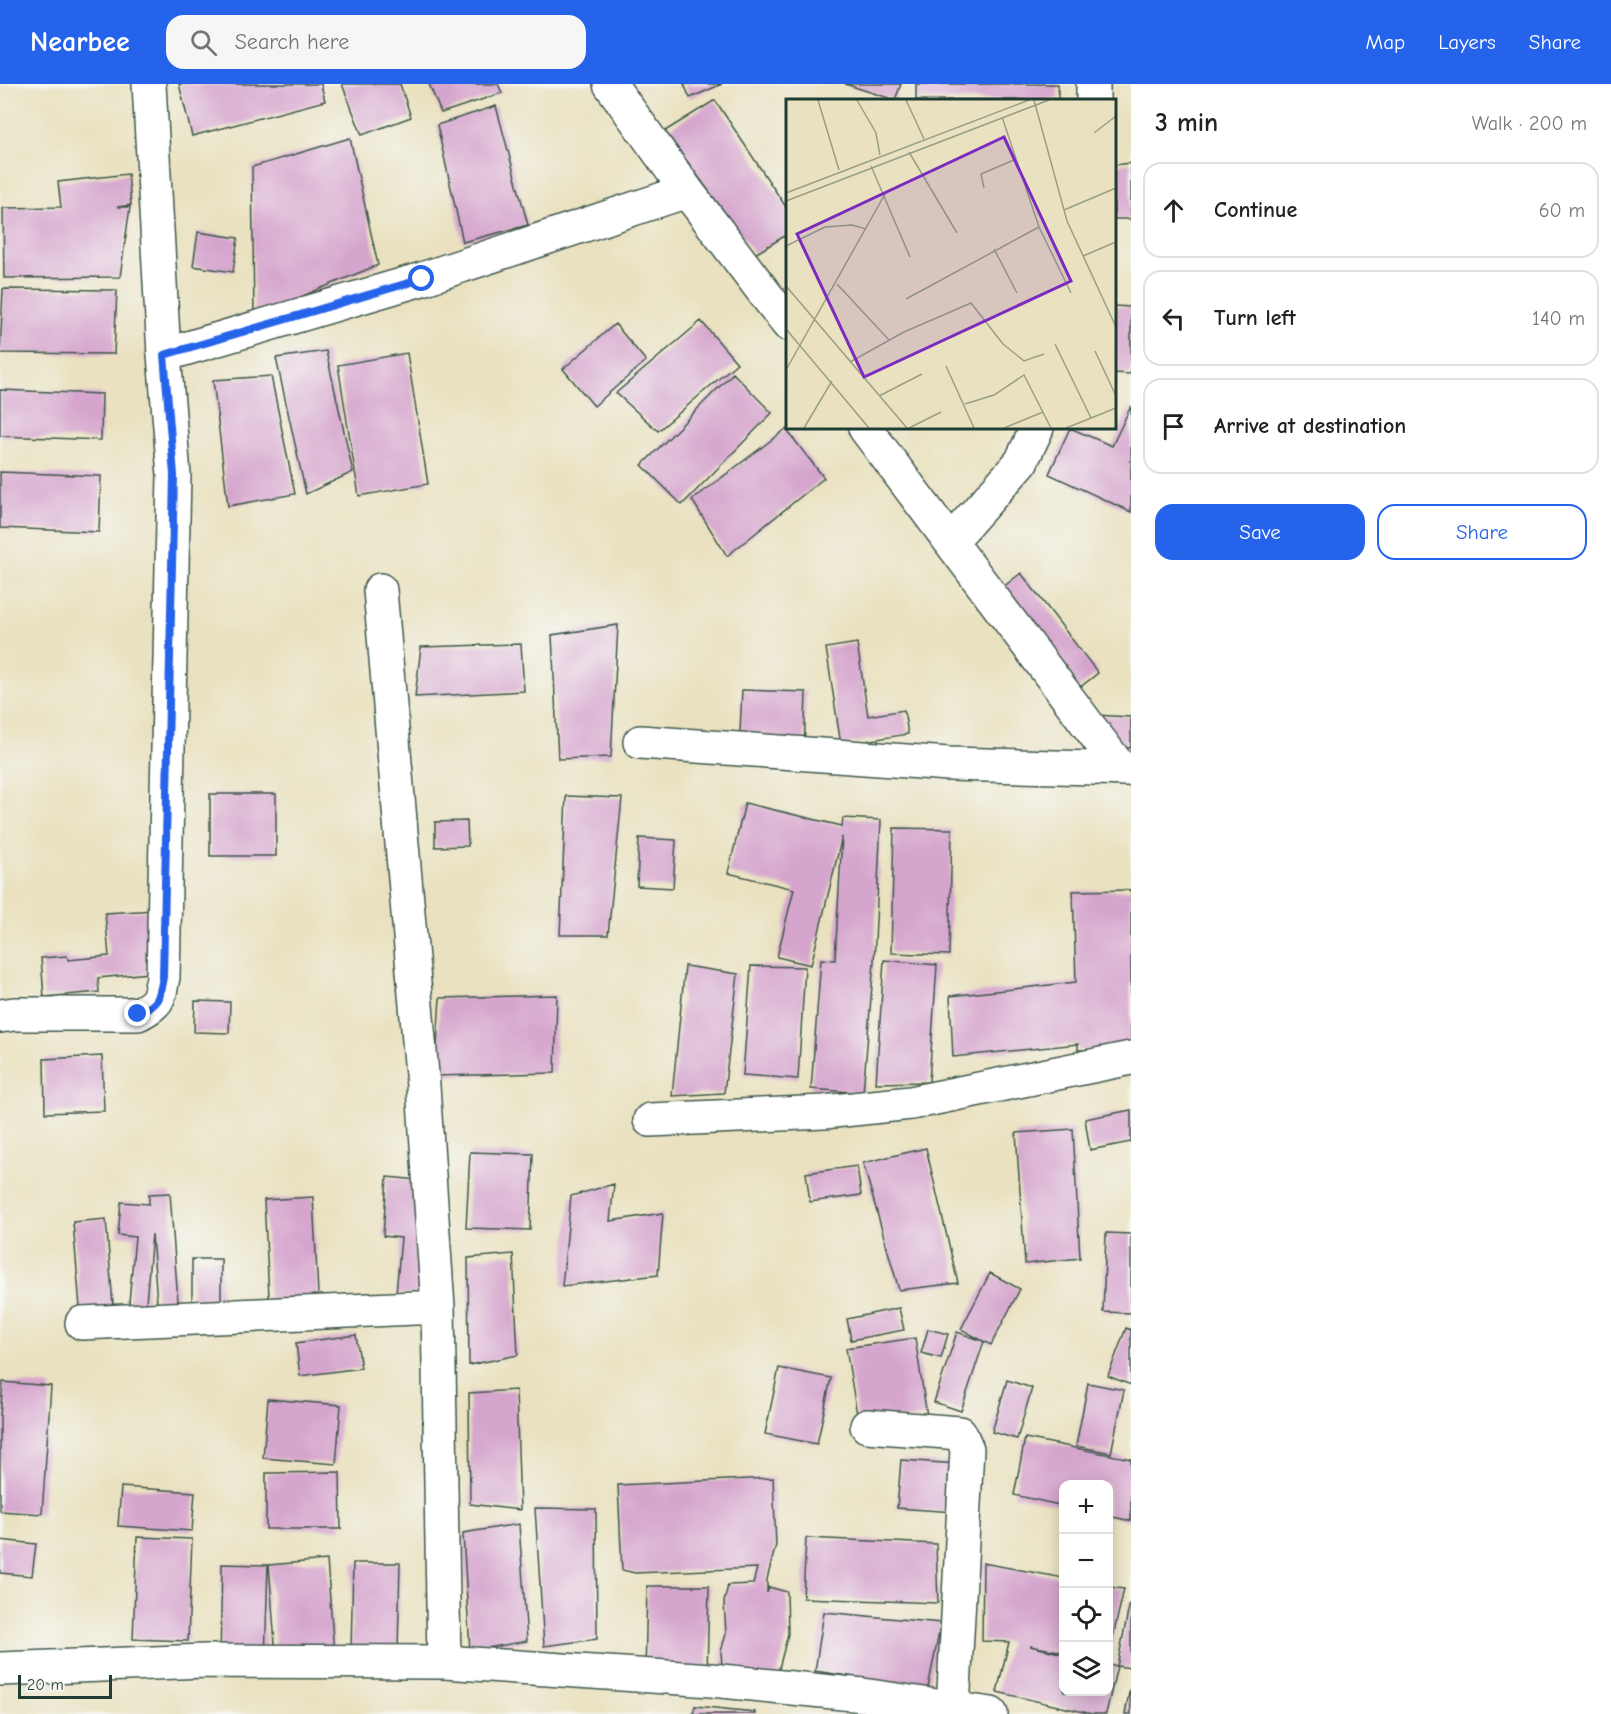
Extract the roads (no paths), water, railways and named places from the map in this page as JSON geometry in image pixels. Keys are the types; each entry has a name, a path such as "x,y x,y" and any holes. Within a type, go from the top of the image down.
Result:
{"street":[{"path":"0,1016 138,1014 153,1006 160,996 163,977 174,475 164,355 148,84"},
{"path":"610,84 687,191 786,321"},
{"path":"164,355 422,279 687,191"},
{"path":"866,429 1126,769"},
{"path":"951,541 1021,462 1037,429"},
{"path":"380,590 423,1086 438,1307 444,1662"},
{"path":"640,742 949,764 1126,769"},
{"path":"650,1120 824,1112 911,1103 1131,1058"},
{"path":"82,1323 438,1307"},
{"path":"867,1426 960,1433 967,1449 953,1708"},
{"path":"0,1669 204,1661 444,1662 711,1680 863,1695 991,1714"}]}
